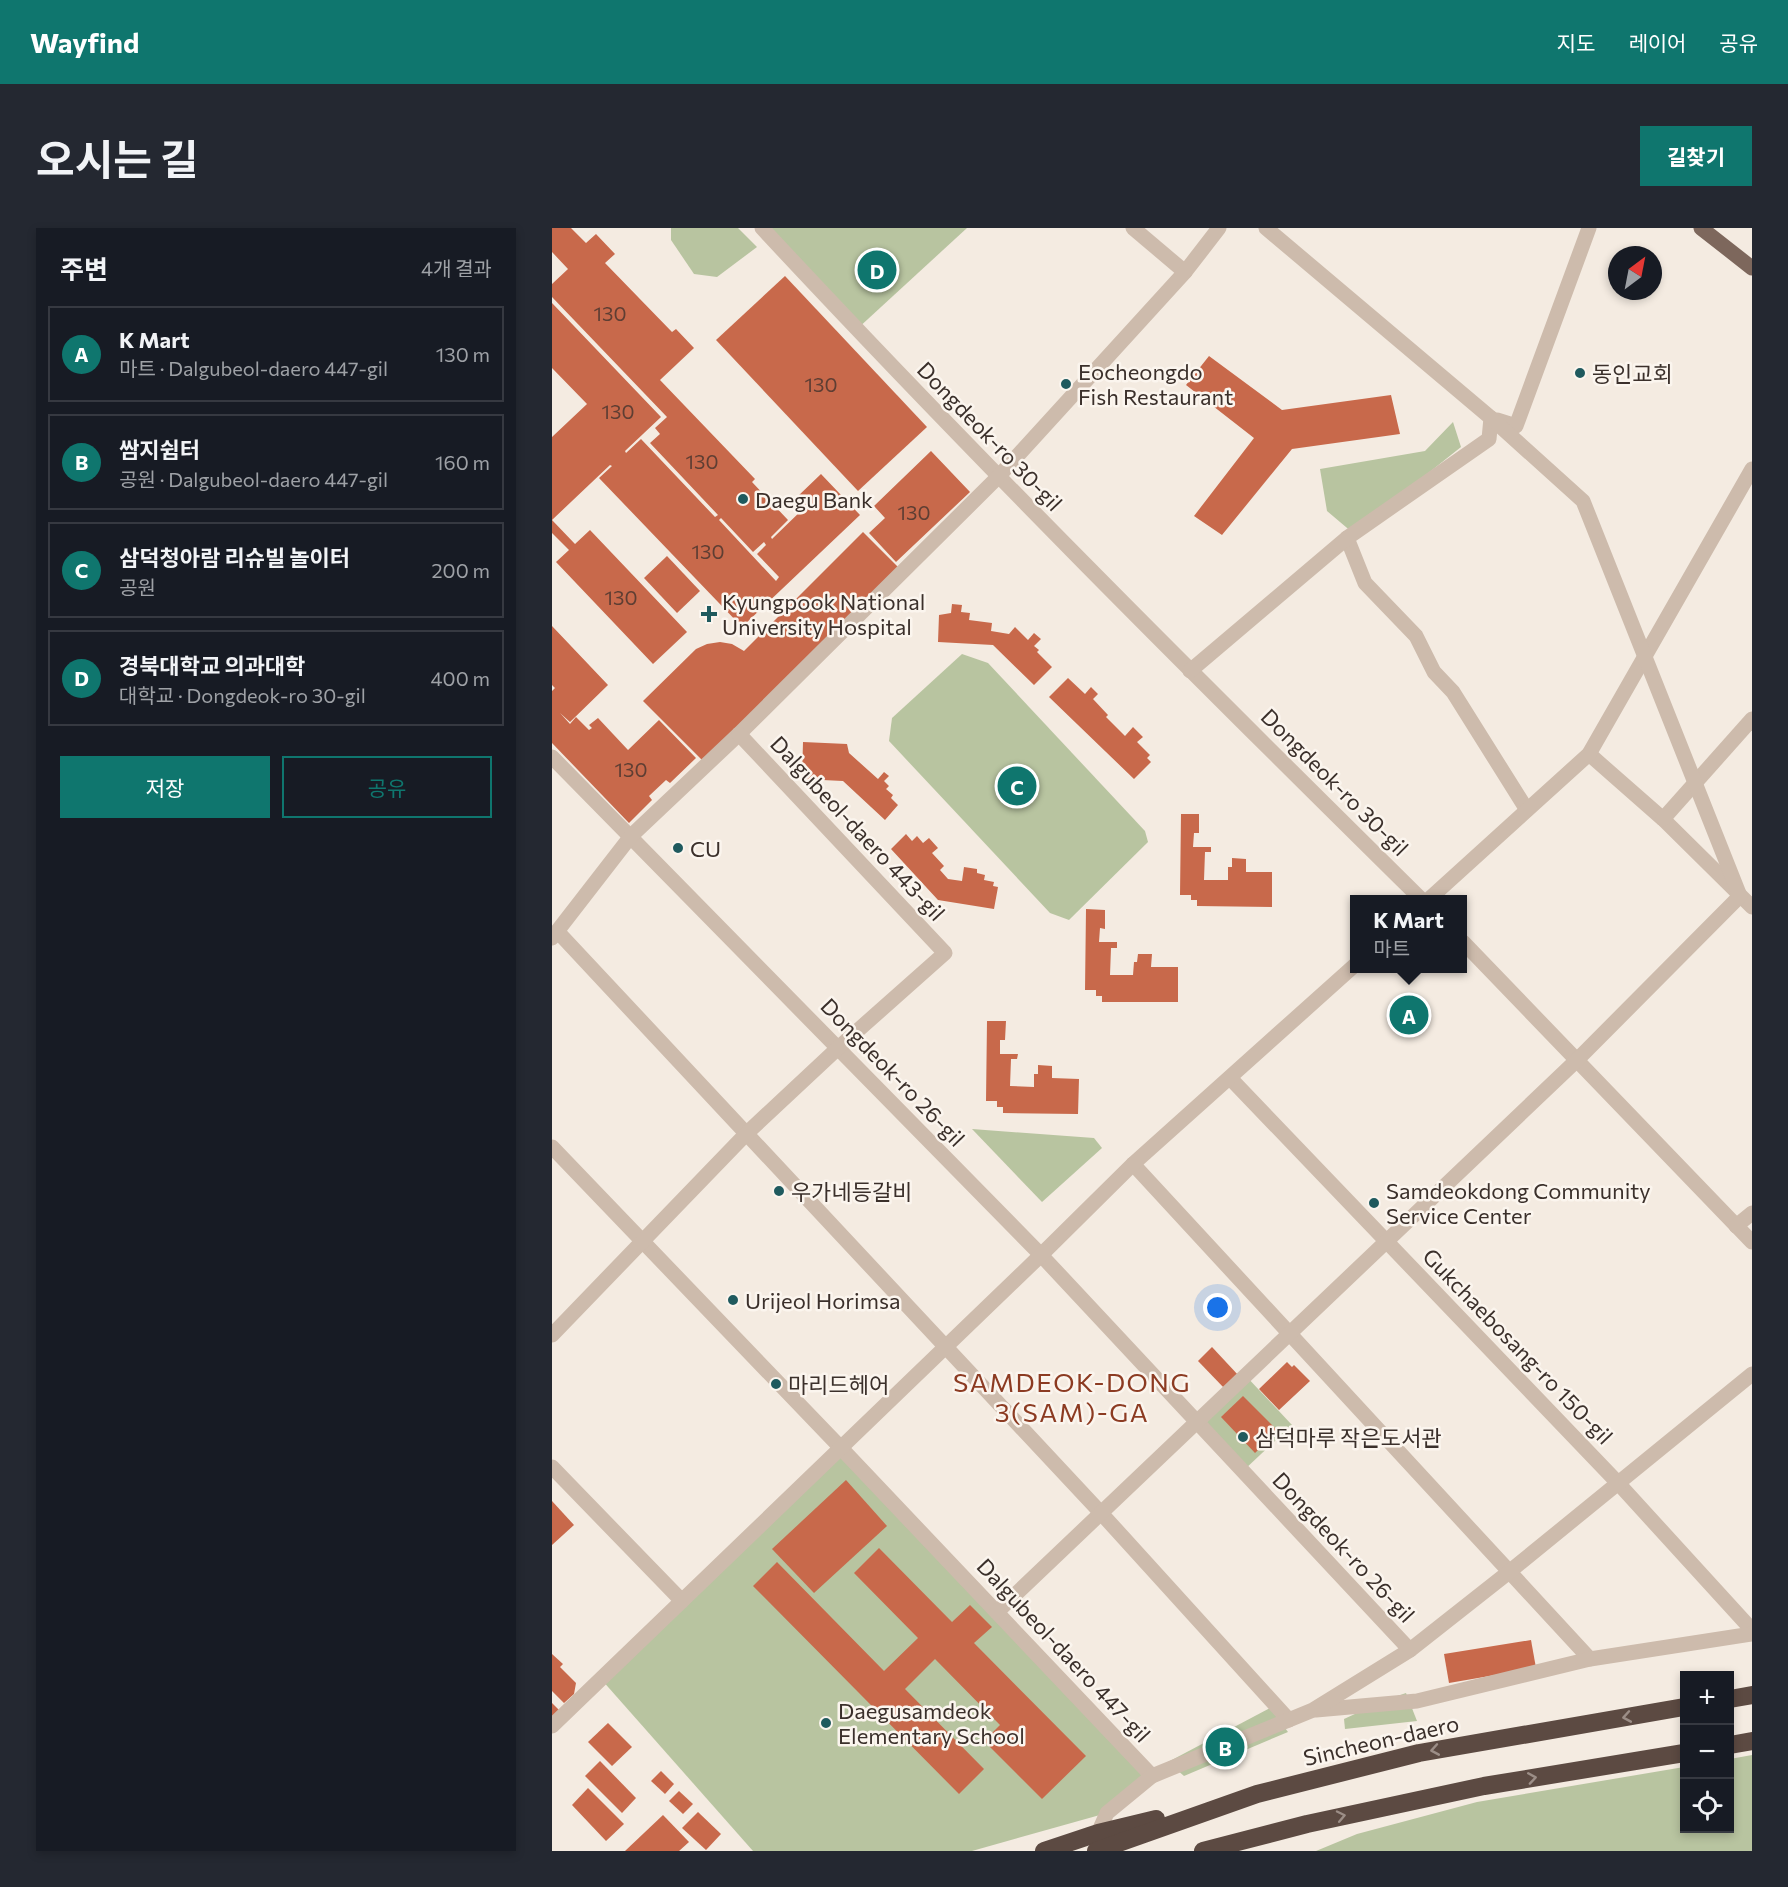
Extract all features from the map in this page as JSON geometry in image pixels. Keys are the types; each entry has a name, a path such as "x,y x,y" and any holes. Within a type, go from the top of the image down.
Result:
{"highway":[{"path":"1734,1698 1752,1695"},
{"name":"Sincheon-daero","path":"1044,1851 1097,1842 1257,1794 1419,1753 1680,1708"},
{"path":"1734,1744 1752,1742"},
{"path":"1203,1851 1307,1824 1484,1786 1680,1754"},
{"path":"1243,1851 1307,1824"}],"main road":[{"path":"1701,228 1752,268"}],"street":[{"name":"Dongdeok-ro 30-gil","path":"762,228 998,477 1417,895"},
{"path":"1133,228 1185,272"},
{"name":"Dalgubeol-daero 443-gil","path":"946,1347 747,1133 555,935 631,836 739,734 998,477 1185,272 1219,228"},
{"path":"1266,228 1491,418 1583,501 1740,896"},
{"path":"1491,418 1516,426 1589,228"},
{"path":"1190,671 1347,538 1489,439 1491,418"},
{"path":"1434,895 1588,754 1752,469"},
{"path":"1347,538 1365,583 1416,636 1434,672 1453,692 1527,810"},
{"path":"1663,819 1752,719"},
{"name":"Dalgubeol-daero 443-gil","path":"739,734 945,953 838,1048"},
{"path":"1588,754 1663,819 1752,907"},
{"name":"Dongdeok-ro 26-gil","path":"552,758 1041,1255 1410,1650"},
{"path":"997,1612 1576,1060 1740,896"},
{"path":"1467,946 1752,1242"},
{"path":"552,1726 1133,1164 1350,970"},
{"path":"552,1335 747,1133 838,1048"},
{"path":"1230,1078 1387,1240"},
{"name":"Dalgubeol-daero 447-gil","path":"552,1147 1152,1776 1313,1710 1410,1650"},
{"path":"1133,1164 1590,1659"},
{"path":"1736,1226 1752,1213"},
{"name":"Gukchaebosang-ro 150-gil","path":"1387,1240 1618,1484 1752,1630"},
{"path":"946,1347 1289,1720"},
{"path":"1410,1650 1752,1374"},
{"path":"552,1467 682,1601"},
{"path":"1313,1710 1418,1701 1590,1659 1752,1634"},
{"path":"1097,1842 1107,1813 1152,1776"}],"green space":[{"path":"671,228 738,228 757,247 717,277 694,274 671,240"},
{"path":"763,228 967,228 856,330"},
{"path":"1453,422 1461,447 1353,533 1327,511 1320,469 1425,451"},
{"path":"962,654 988,663 1145,831 1148,842 1069,920 1050,913 889,741 892,718"},
{"path":"972,1129 1094,1138 1102,1148 1042,1202"},
{"path":"1245,1375 1292,1425 1243,1471 1197,1422"},
{"path":"841,1448 1152,1776 1107,1813 972,1851 753,1851 601,1679"},
{"path":"1406,1693 1417,1721 1345,1729 1344,1719"},
{"path":"1270,1708 1288,1732 1184,1776 1168,1762"},
{"path":"1752,1755 1752,1851 1316,1851 1357,1834 1477,1802 1680,1768 1680,1833 1734,1833 1734,1758"}],"building":[{"path":"552,228 571,228 586,243 596,234 615,254 605,263 672,332 676,329 694,348 660,380 755,479 752,482 788,520 771,537 772,539 806,506 797,497 821,474 860,515 742,627 599,478 612,466 610,465 552,520 552,437 587,404 552,368 552,303 661,417 625,451 626,453 641,439 715,517 718,515 650,443 660,434 655,428 667,417 552,297 552,284 568,269 552,252","holes":["721,518 753,552 764,542 766,545 757,554 779,577 776,581 719,520"]},
{"path":"785,276 927,427 858,491 716,340"},
{"path":"1209,356 1282,410 1391,395 1400,434 1292,449 1222,535 1194,516 1254,438 1186,385"},
{"path":"931,451 970,492 896,562 869,533 885,518 874,506"},
{"path":"552,520 575,544 590,530 687,632 653,664 556,562 569,550 552,533"},
{"path":"863,532 898,567 703,761 643,701 696,649 720,642 732,644 744,651"},
{"path":"667,556 700,591 677,613 644,578"},
{"path":"952,604 962,605 961,612 970,613 969,620 992,623 991,631 1009,634 1015,627 1028,640 1034,633 1041,639 1034,646 1039,650 1037,652 1052,667 1034,685 993,645 938,642 939,615 951,613"},
{"path":"552,626 608,685 570,722 560,713 570,724 576,717 589,730 592,728 589,725 598,718 628,750 659,720 696,758 670,783 666,780 649,796 652,800 629,823 552,743 552,691 555,688 552,685"},
{"path":"1068,678 1085,694 1091,687 1098,694 1093,699 1108,715 1106,717 1125,736 1133,727 1143,737 1137,742 1150,755 1147,758 1151,762 1134,779 1049,697"},
{"path":"803,742 847,744 849,753 878,779 884,772 889,776 884,781 889,786 886,789 893,795 891,798 898,805 885,820 843,781 802,779"},
{"path":"1181,814 1199,814 1199,833 1194,833 1193,847 1211,847 1211,852 1205,852 1204,880 1228,880 1228,867 1232,867 1232,858 1246,859 1246,872 1272,872 1272,907 1197,906 1197,900 1191,900 1191,895 1180,895"},
{"path":"906,834 912,841 917,836 923,843 929,838 938,848 932,853 944,866 940,870 948,879 962,881 964,867 977,869 977,873 985,875 984,880 994,882 993,886 998,887 994,909 938,900 891,849"},
{"path":"1086,909 1105,910 1105,929 1100,928 1099,942 1117,942 1117,948 1111,948 1110,975 1133,975 1134,962 1137,962 1138,954 1152,954 1151,967 1178,967 1178,1002 1102,1002 1102,996 1096,996 1096,990 1085,990"},
{"path":"987,1021 1006,1021 1005,1040 1000,1040 1000,1054 1018,1054 1017,1059 1011,1059 1010,1086 1034,1087 1034,1074 1038,1074 1038,1065 1052,1066 1052,1078 1079,1079 1078,1114 1003,1113 1003,1107 997,1107 997,1101 986,1101"},
{"path":"1212,1347 1239,1376 1225,1389 1198,1361"},
{"path":"1287,1362 1292,1367 1294,1365 1310,1381 1279,1410 1259,1389"},
{"path":"1243,1396 1278,1431 1255,1453 1221,1417"},
{"path":"846,1480 887,1526 814,1593 772,1549"},
{"path":"552,1501 574,1525 552,1545"},
{"path":"879,1548 952,1622 970,1605 992,1627 974,1643 1086,1756 1042,1799 984,1741 1000,1725 935,1659 905,1689 984,1769 959,1794 753,1586 777,1562 884,1671 918,1638 854,1573"},
{"path":"1531,1640 1536,1668 1449,1683 1444,1654"},
{"path":"552,1654 563,1664 560,1667 576,1683 574,1694 564,1703 552,1691"},
{"path":"552,1703 561,1712 552,1721"},
{"path":"608,1723 632,1747 612,1766 588,1742"},
{"path":"600,1761 636,1798 622,1813 585,1776"},
{"path":"661,1771 674,1784 665,1794 651,1781"},
{"path":"588,1788 624,1824 606,1841 572,1805"},
{"path":"679,1791 693,1804 683,1814 669,1801"},
{"path":"698,1812 721,1834 706,1850 682,1828"},
{"path":"663,1815 689,1842 679,1851 625,1851"}],"place":[{"name":"경북대학교 의과대학","path":"877,270"},
{"name":"동인교회","path":"1580,373"},
{"name":"Eocheongdo Fish Restaurant","path":"1066,384"},
{"name":"Daegu Bank","path":"743,499"},
{"name":"Kyungpook National University Hospital","path":"709,614"},
{"name":"삼덕청아람 리슈빌 놀이터","path":"1017,786"},
{"name":"CU","path":"678,848"},
{"name":"K Mart","path":"1409,1015"},
{"name":"우가네등갈비","path":"779,1191"},
{"name":"Samdeokdong Community Service Center","path":"1374,1203"},
{"name":"Urijeol Horimsa","path":"733,1300"},
{"name":"마리드헤어","path":"776,1384"},
{"name":"삼덕마루 작은도서관","path":"1243,1437"},
{"name":"Daegusamdeok Elementary School","path":"826,1723"},
{"name":"쌈지쉼터","path":"1225,1747"}],"district":[{"name":"SAMDEOK-DONG 3(SAM)-GA","path":"1072,1396"}]}
